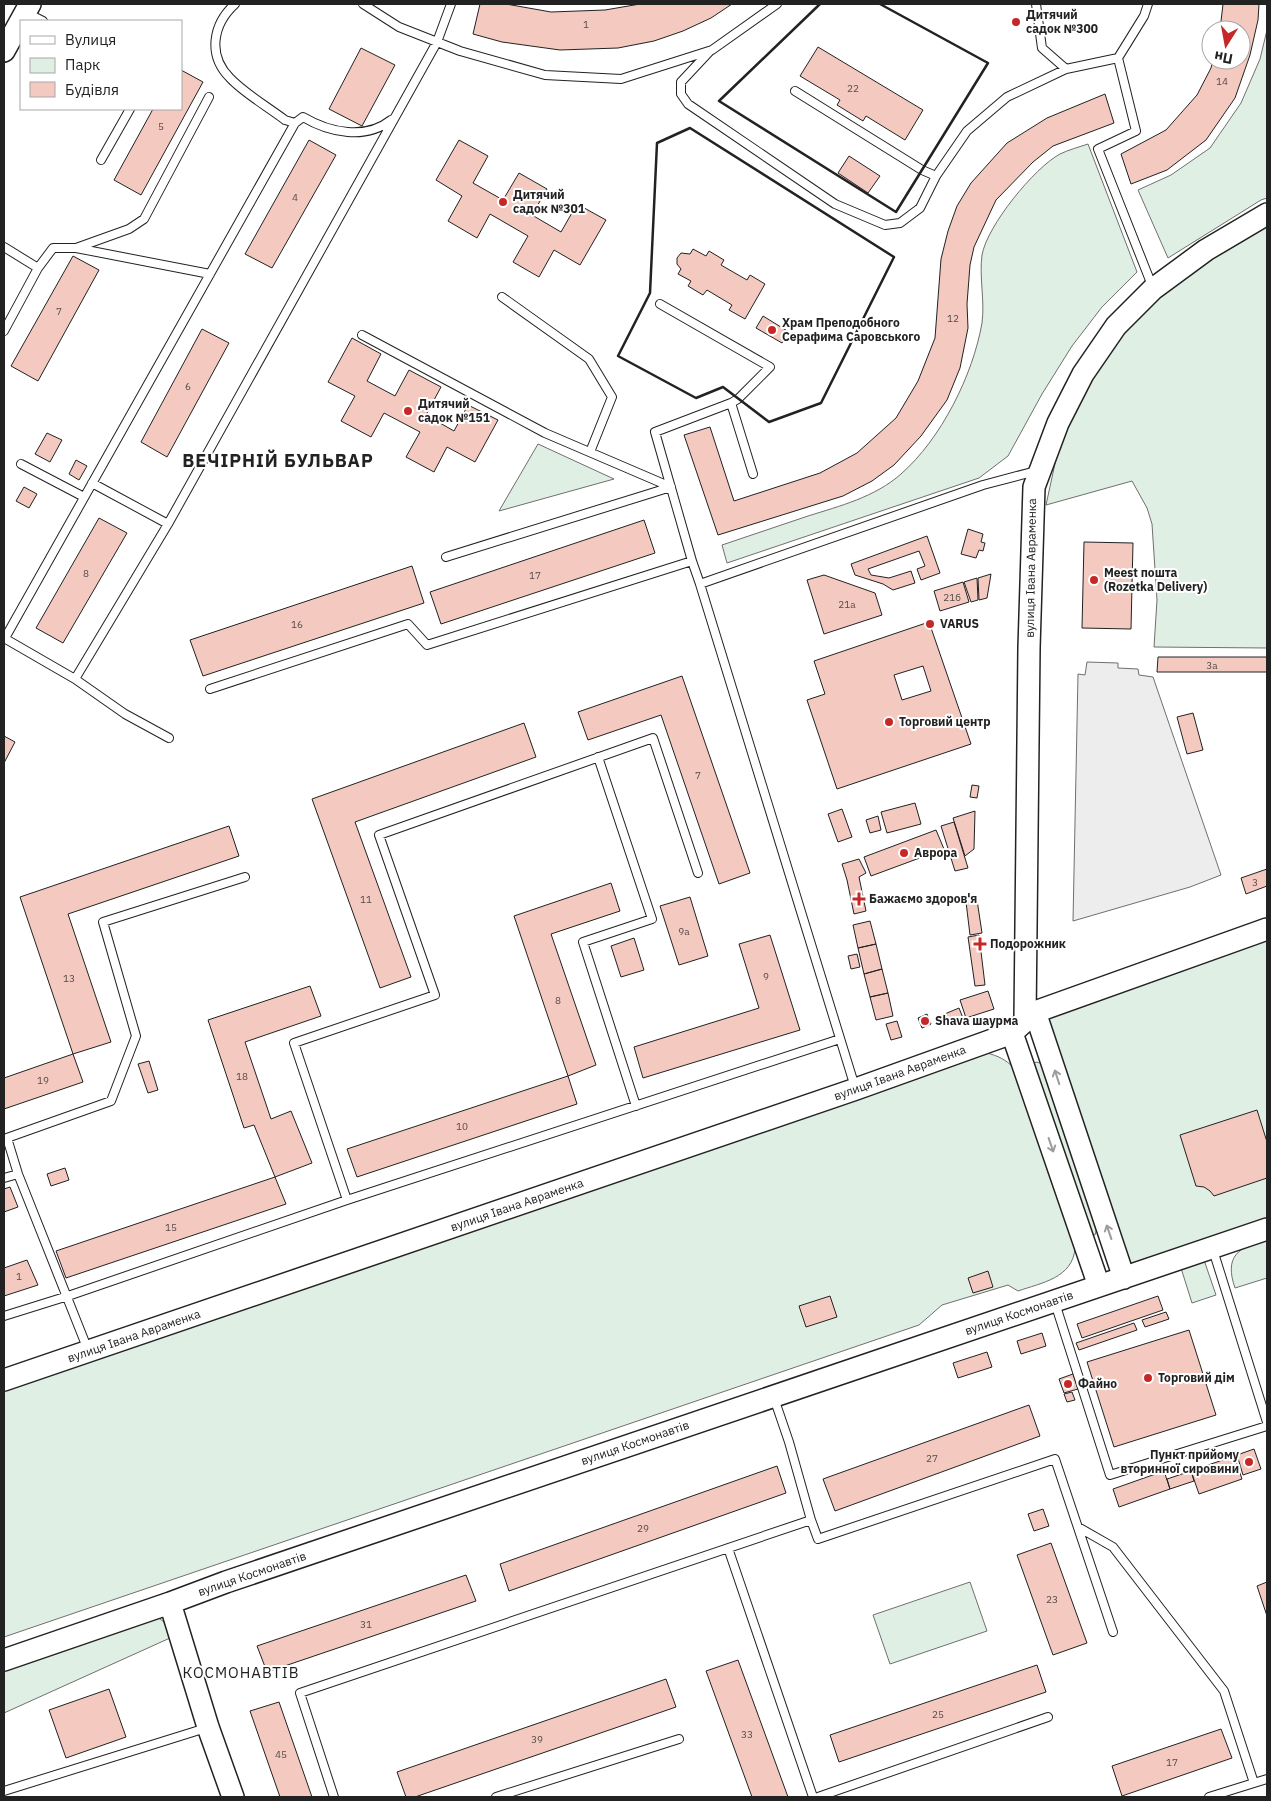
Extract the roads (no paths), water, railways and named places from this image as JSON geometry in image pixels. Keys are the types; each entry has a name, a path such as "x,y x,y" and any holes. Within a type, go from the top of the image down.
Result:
{"street":[{"path":"4,51 20,29"},
{"name":"вулиця Івана Авраменка","path":"1024,1022 1030,599 1034,487 1038,471 1058,423 1083,374 1116,326 1153,289 1206,250 1267,214"},
{"name":"вулиця Івана Авраменка","path":"4,1380 856,1089 1267,929"},
{"path":"1024,1022 1124,1278"},
{"path":"1024,1022 1099,1286"},
{"name":"вулиця Космонавтів","path":"4,1660 226,1582 1267,1229"},
{"path":"170,1603 208,1727 232,1797"}],"lane":[{"path":"235,4 222,16 216,33 215,47 218,62 229,78 285,120 295,123"},
{"path":"363,4 399,27 437,42 460,51 544,75 621,79 712,50"},
{"path":"76,678 168,524 395,118 437,42 451,4"},
{"path":"777,4 712,50 681,82 680,94 688,104 835,204 885,225 900,223 920,208 936,176 967,131 1007,97 1066,69 1118,58"},
{"path":"1036,4 1042,48 1066,69"},
{"path":"1148,4 1144,16 1118,58 1136,131 1098,149 1153,289"},
{"path":"795,91 922,170 936,176"},
{"path":"76,248 129,229 144,219 209,97"},
{"path":"101,160 129,110"},
{"path":"169,738 125,714 76,678 4,638 295,123 303,117 338,132 363,132 381,128 395,118"},
{"path":"4,247 38,268"},
{"path":"4,331 38,268 53,248 76,248 210,274"},
{"path":"502,297 589,359 612,397 590,452"},
{"path":"660,304 770,367 731,403 655,432 692,561 856,1089"},
{"path":"362,334 545,433 671,487"},
{"path":"731,403 753,474"},
{"path":"21,464 84,498"},
{"path":"700,584 983,485 1038,471"},
{"path":"92,483 168,524"},
{"path":"446,557 671,487"},
{"path":"210,689 408,624 427,645 692,561"},
{"path":"347,1200 294,1044 435,995 379,835 653,738 698,873"},
{"path":"598,757 652,919 583,942 636,1106"},
{"path":"89,1352 5,1139 111,1101 136,1036 103,922 245,877"},
{"path":"4,1316 68,1296 347,1200 840,1039"},
{"path":"4,1178 18,1174"},
{"path":"1212,1248 1267,1422"},
{"path":"1054,1301 1110,1475 1267,1426"},
{"path":"774,1396 818,1540 1055,1459 1112,1632"},
{"path":"334,1797 300,1693 811,1520"},
{"path":"1078,1527 1113,1547 1224,1691 1254,1783"},
{"path":"728,1548 813,1797"},
{"path":"818,1797 1048,1717"},
{"path":"4,1791 208,1727"},
{"path":"496,1797 679,1739"},
{"path":"1210,1797 1267,1779"}],"place":[{"name":"Дитячий садок №300","path":"1016,22"},
{"name":"Дитячий садок №301","path":"503,202"},
{"name":"Храм Преподобного Серафима Саровського","path":"772,330"},
{"name":"Дитячий садок №151","path":"408,411"},
{"name":"Meest пошта (Rozetka Delivery)","path":"1094,580"},
{"name":"VARUS","path":"930,624"},
{"name":"Торговий центр","path":"889,722"},
{"name":"Аврора","path":"904,853"},
{"name":"Бажаємо здоров'я","path":"859,899"},
{"name":"Подорожник","path":"980,944"},
{"name":"Shava шаурма","path":"925,1021"},
{"name":"Торговий дім","path":"1148,1378"},
{"name":"Файно","path":"1068,1384"},
{"name":"Пункт прийому вторинної сировини","path":"1249,1462"}],"district":[{"name":"ВЕЧІРНІЙ БУЛЬВАР","path":"278,461"},
{"name":"КОСМОНАВТІВ","path":"241,1673"}]}
